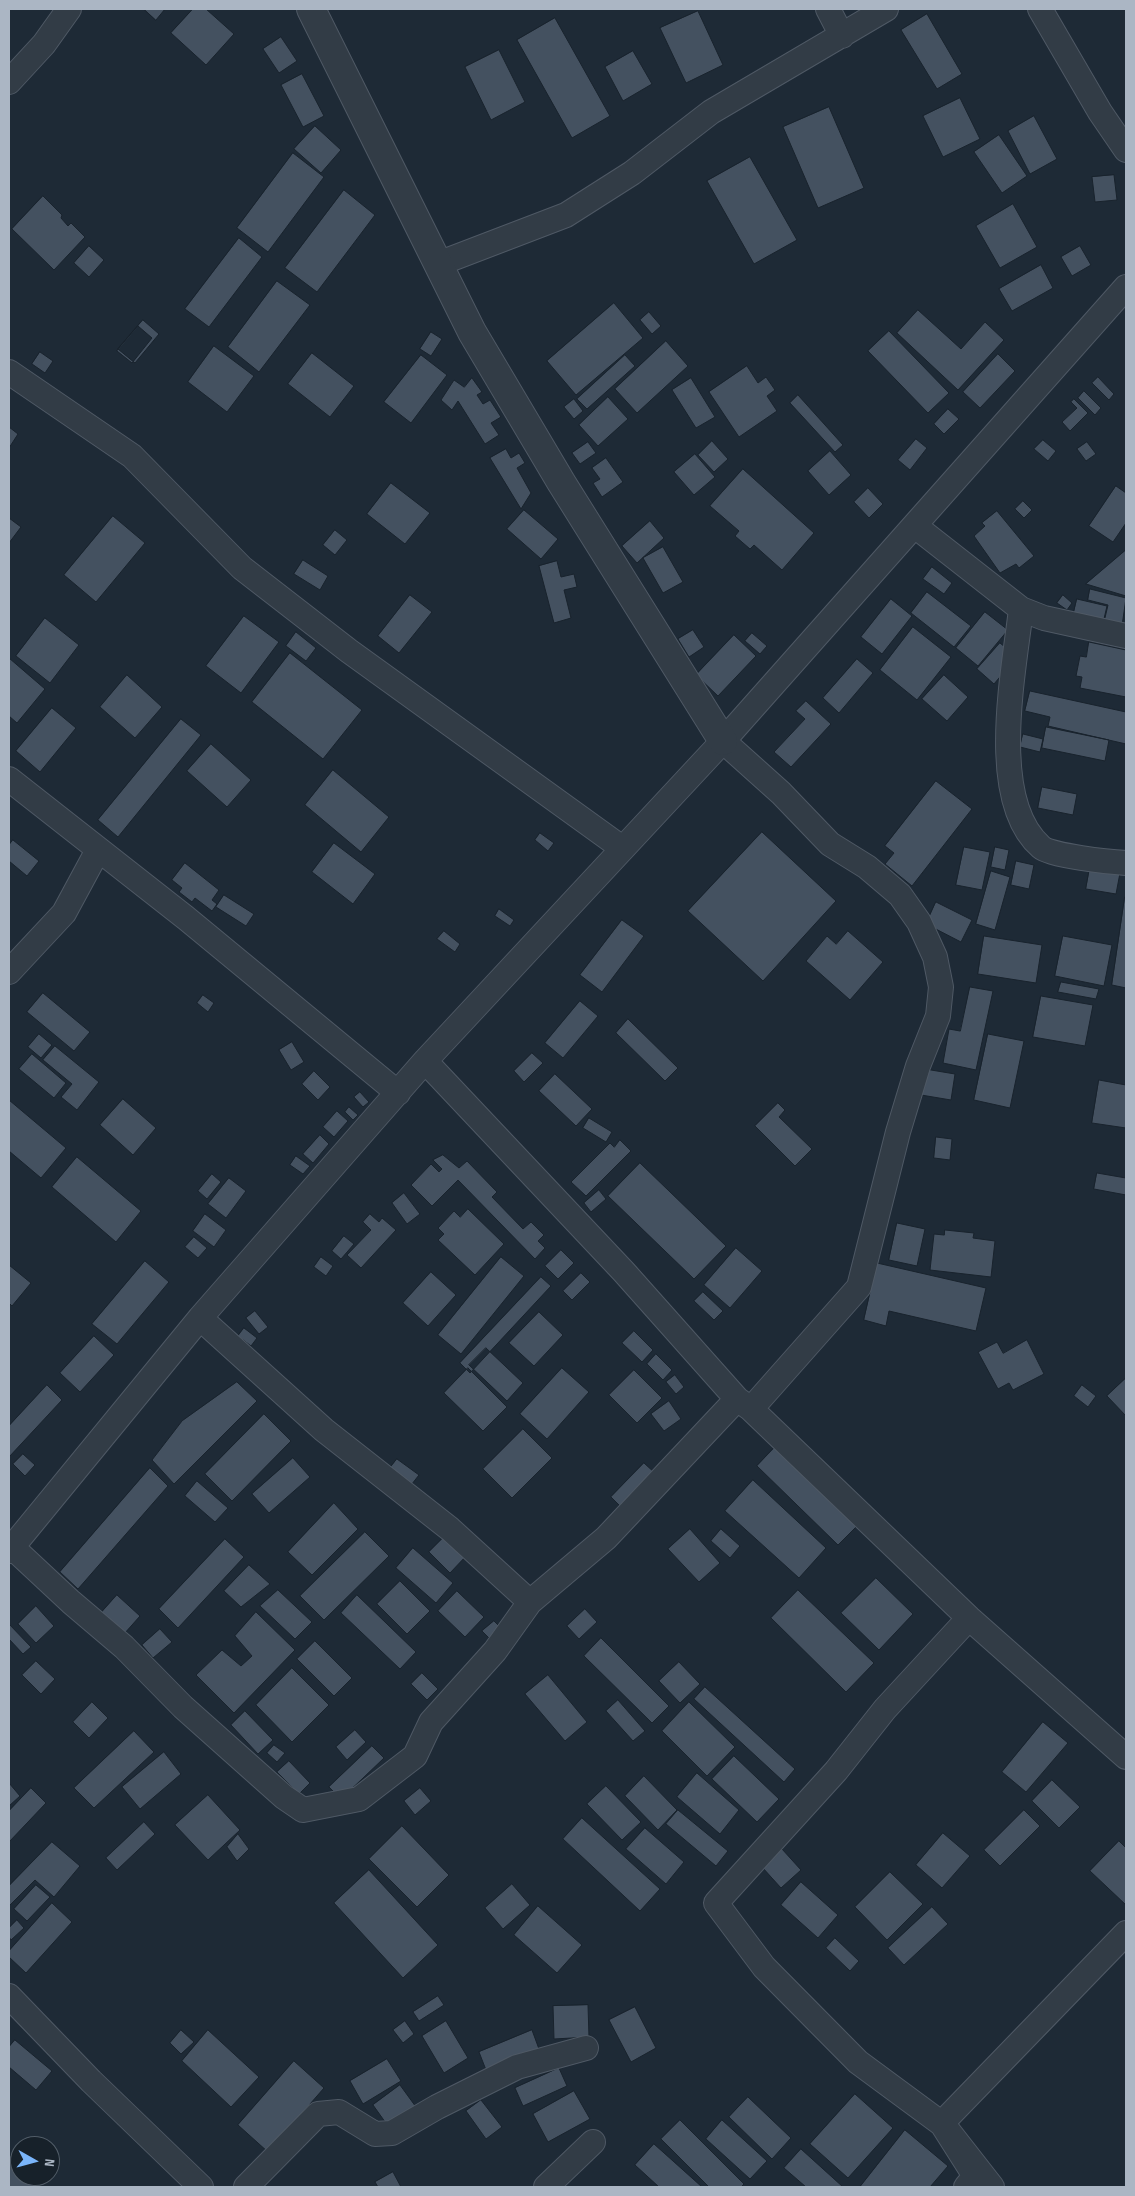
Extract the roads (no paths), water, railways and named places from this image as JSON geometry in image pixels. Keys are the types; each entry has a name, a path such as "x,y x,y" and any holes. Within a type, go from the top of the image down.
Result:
{"street":[{"path":"9,82 44,44 69,9"},
{"path":"311,9 476,340 561,482 723,740 781,793 830,844 867,867 900,895 919,922 935,957 941,987 938,1016 918,1066 898,1132 860,1288 606,1538 530,1602 495,1651 431,1722 414,1756 359,1799 304,1810 284,1797 183,1708 124,1647 10,1549 200,1318 424,1061 723,740 1126,287"},
{"path":"828,9 842,36"},
{"path":"438,264 566,215 632,173 711,112 886,9"},
{"path":"1040,9 1100,112 1126,150"},
{"path":"9,372 132,456 242,568 349,651 622,848"},
{"path":"914,526 1021,609 1044,618 1126,636"},
{"path":"1021,609 1006,739 1016,804 1024,827 1042,848 1097,861 1126,863"},
{"path":"9,779 186,918 398,1093"},
{"path":"9,972 64,913 98,850"},
{"path":"424,1061 624,1272 744,1404 969,1618 1126,1756"},
{"path":"200,1318 324,1430 450,1529 530,1602"},
{"path":"966,2187 975,2176 942,2124 858,2062 764,1966 716,1903 836,1771 885,1709 969,1618"},
{"path":"992,2187 942,2123 1126,1933"},
{"path":"9,1996 91,2081 201,2187"},
{"path":"246,2187 318,2114 339,2112 376,2134 392,2133 437,2107 517,2067 586,2048"},
{"path":"546,2187 593,2142"}]}
